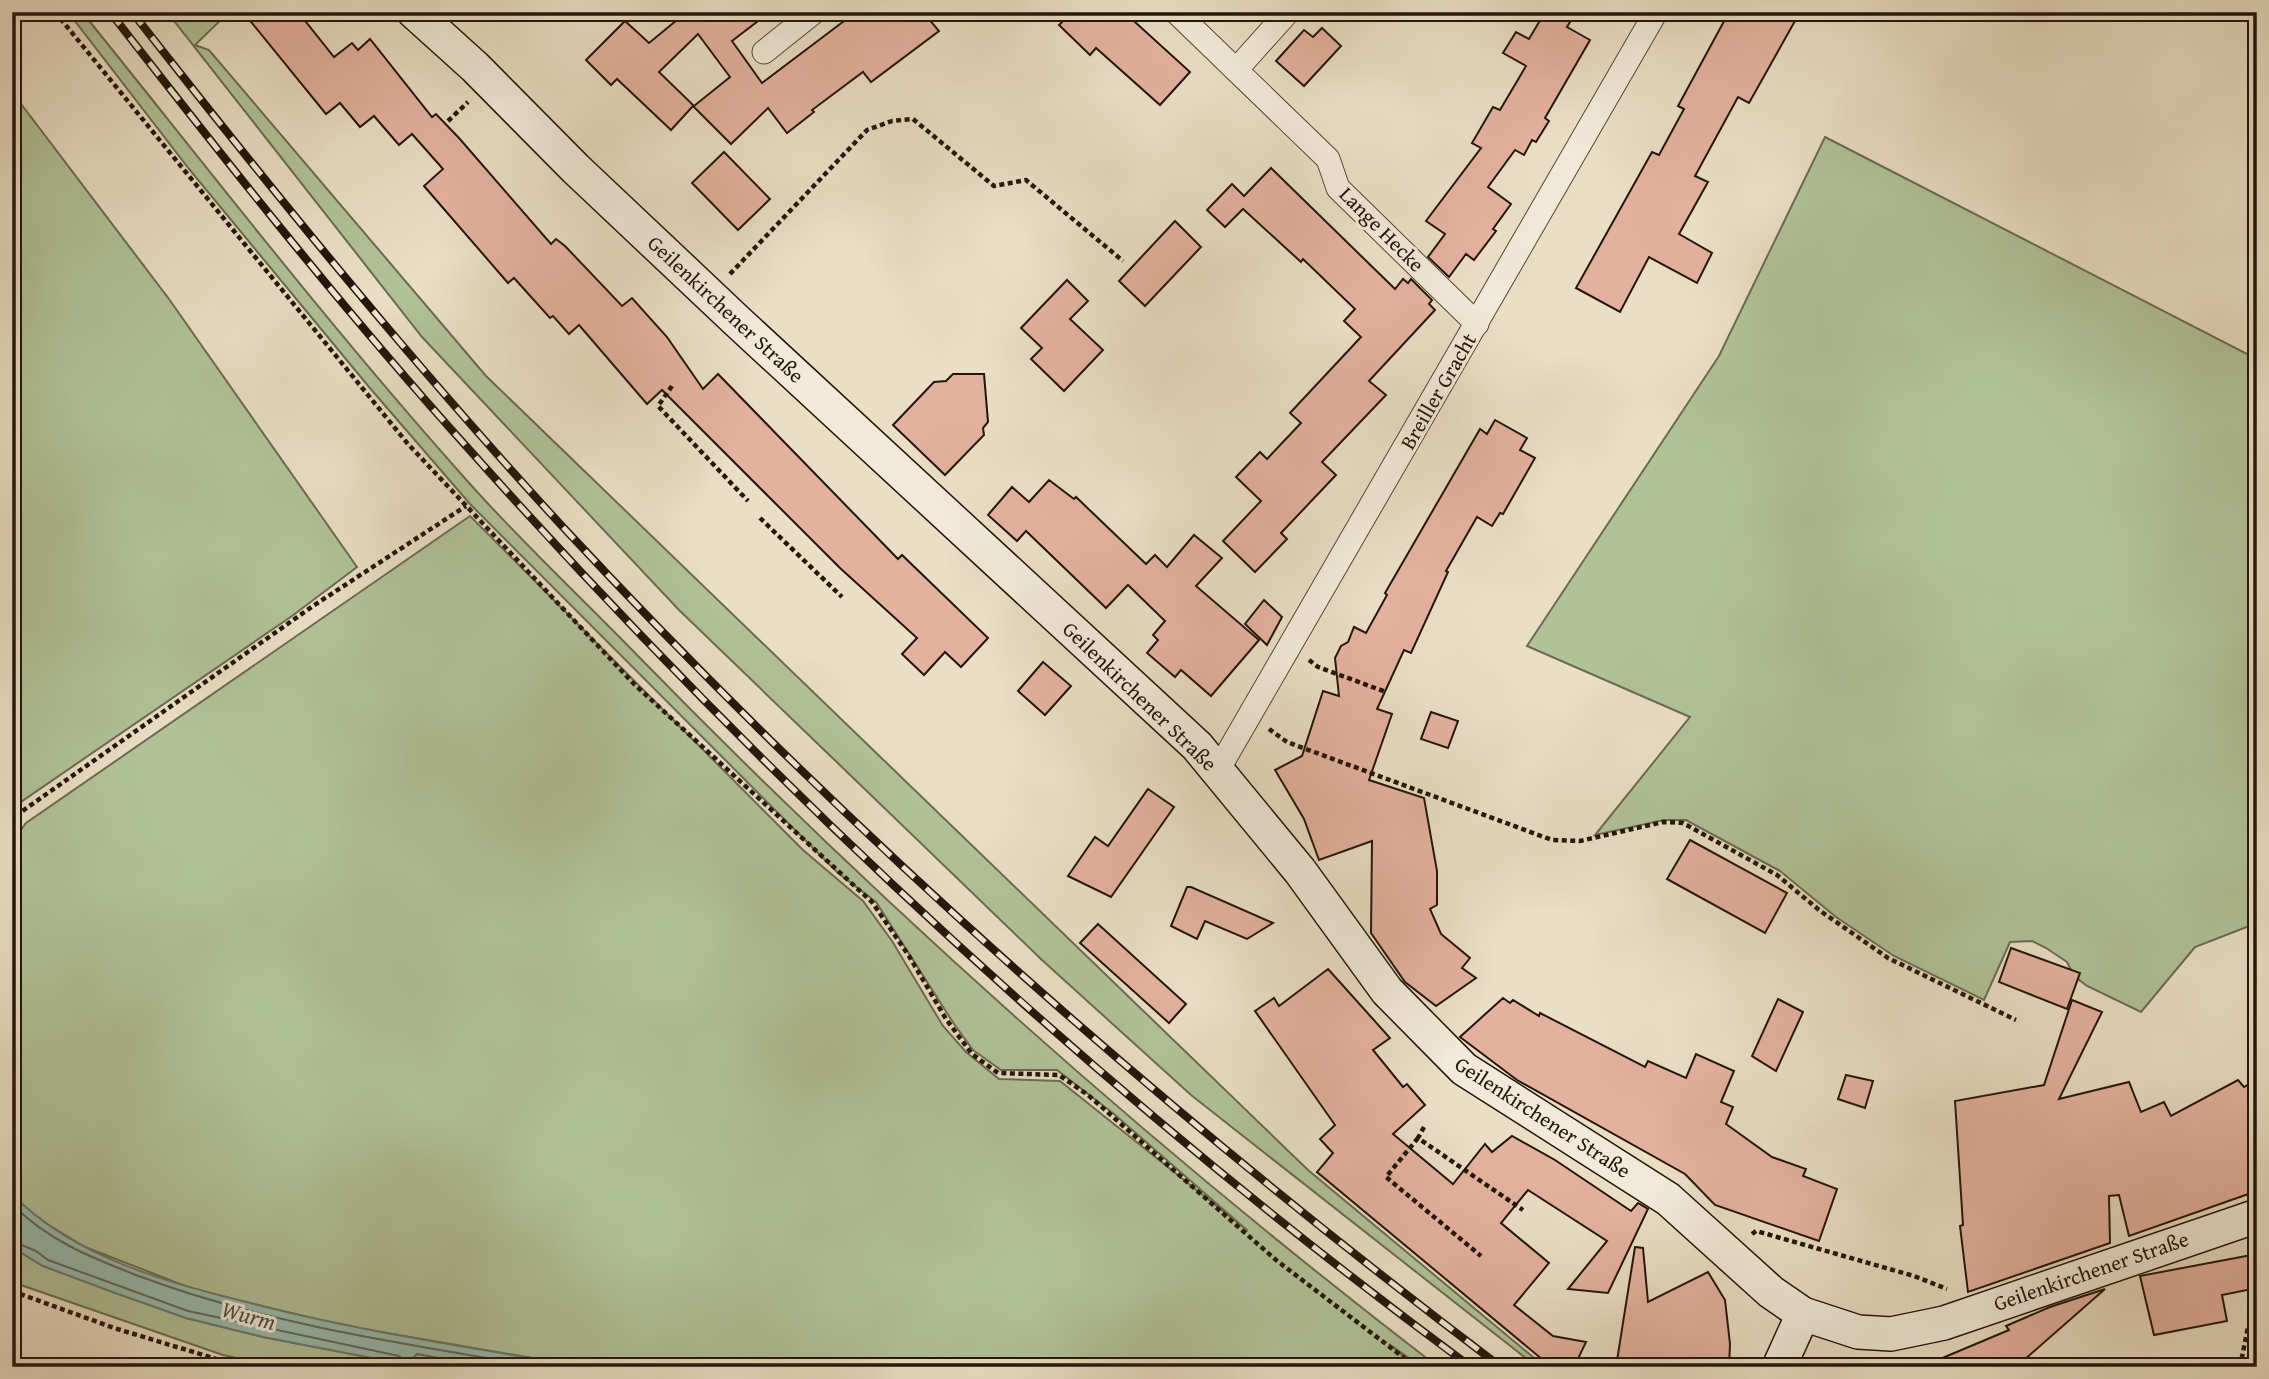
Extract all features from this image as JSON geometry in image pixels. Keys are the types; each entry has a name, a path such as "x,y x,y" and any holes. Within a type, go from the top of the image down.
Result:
{"main road":[{"name":"Geilenkirchener Straße","path":"414,12 475,67 576,169 710,295 1197,746 1300,871 1387,991 1436,1043 1464,1069 1668,1199 1771,1292 1803,1314 1858,1332 1891,1334 1917,1329 2257,1216"},
{"path":"1779,1367 1803,1314"}],"street":[{"path":"764,52 814,12"},
{"name":"Lange Hecke","path":"1176,12 1328,159 1338,188 1477,324"},
{"path":"1236,69 1288,12"},
{"name":"Breiller Gracht","path":"1218,770 1656,12"}],"path":[{"path":"55,12 408,444 634,684 872,902 909,956 946,1019 972,1054 999,1073 1059,1075 1088,1096 1276,1260 1416,1367"},
{"path":"710,295 867,130 892,121 914,119 994,186 1026,180 1124,261"},
{"path":"672,386 658,406 748,501"},
{"path":"12,824 21,812 193,689 466,506"},
{"path":"760,518 842,597"},
{"path":"1292,646 1318,667 1386,692"},
{"path":"1251,716 1287,742 1552,840 1580,841 1663,822 1683,822 1777,875 1819,910 1888,958 2016,1020"},
{"path":"1424,1127 1386,1177 1481,1256"},
{"path":"1418,1138 1523,1210"},
{"path":"1724,1247 1756,1231 1914,1276"},
{"path":"12,1291 114,1328 243,1367"},
{"path":"2240,1367 2248,1326 2257,1326"}],"green space":[{"path":"68,12 82,12 316,304 483,498 732,750 828,844 1025,1025 1228,1200 1438,1367 1422,1367 1389,1344 1415,1367 585,1367 340,1325 193,1289 85,1247 32,1215 12,1194 12,842 26,823 470,516 803,850 863,901 892,941 943,1026 966,1052 999,1079 1060,1081 1248,1231 1114,1114 1057,1070 1001,1070 973,1050 876,902 838,873 470,504 369,387 189,169"},
{"path":"167,12 229,12 195,45 209,50 486,376 1308,1170 1545,1367 1537,1367 1191,1095 1042,960 679,610 422,337"},
{"path":"12,92 169,299 357,567 292,616 12,808 12,402 16,381 12,347"},
{"path":"1825,137 2257,359 2257,923 2195,947 2141,1012 2087,986 2074,976 2067,962 2032,941 2010,942 1984,1000 1894,956 1836,917 1780,871 1686,820 1664,820 1595,835 1690,717 1527,646 1719,356"},
{"path":"12,1247 43,1266 186,1318 263,1337 419,1367 277,1367 223,1355 12,1282"}],"water":[{"name":"Wurm","path":"12,1194 38,1217 67,1237 130,1267 164,1279 232,1299 345,1325 585,1367 419,1367 263,1337 186,1318 43,1266 12,1247"}],"building":[{"path":"243,12 298,12 334,57 352,43 358,50 370,39 432,117 436,114 459,138 551,244 556,239 565,246 622,306 632,298 667,337 703,389 718,374 898,559 902,555 988,638 961,667 945,652 924,675 902,654 917,638 840,568 662,390 647,404 579,325 569,334 553,316 550,318 514,278 508,283 424,186 443,169 412,134 399,145 374,116 360,127 340,103 326,114"},
{"path":"681,12 770,12 732,41 762,83 856,12 923,12 939,31 871,82 863,72 812,110 814,112 787,133 768,108 731,144 693,106 671,130 617,79 611,85 586,60 625,21 649,43 683,15","holes":["698,34 730,77 694,106 659,72"]},
{"path":"1072,12 1124,12 1190,72 1160,105 1096,48 1090,55 1059,25"},
{"path":"1545,12 1576,12 1567,27 1590,40 1545,118 1549,121 1536,142 1532,140 1524,155 1515,150 1488,187 1511,204 1493,229 1496,231 1474,260 1466,254 1449,277 1428,257 1445,234 1426,221 1481,148 1472,143 1493,107 1500,110 1526,66 1503,53 1516,32 1529,39"},
{"path":"1729,12 1800,12 1749,103 1738,97 1695,176 1708,182 1679,234 1712,253 1697,283 1649,257 1620,312 1576,288 1652,152 1659,155 1684,109 1678,106"},
{"path":"1322,28 1341,46 1304,86 1276,61 1304,30 1313,37"},
{"path":"724,152 770,199 738,230 692,183"},
{"path":"1271,168 1395,289 1403,279 1408,283 1411,279 1432,300 1429,304 1435,310 1369,381 1386,395 1322,462 1336,475 1281,533 1287,539 1255,572 1223,541 1261,501 1236,477 1260,452 1267,459 1301,423 1290,413 1361,337 1344,321 1355,309 1303,259 1301,262 1243,209 1225,227 1207,210 1232,184 1244,196"},
{"path":"1175,221 1201,247 1145,306 1119,281"},
{"path":"1067,280 1088,301 1070,319 1103,350 1064,391 1031,359 1042,348 1021,328"},
{"path":"953,374 984,374 988,422 983,428 984,435 945,475 893,425 934,382 946,381"},
{"path":"1495,420 1527,438 1520,450 1535,458 1503,514 1500,513 1492,526 1477,517 1446,571 1448,572 1411,653 1404,650 1377,709 1392,714 1369,780 1424,798 1437,871 1437,905 1430,909 1441,934 1470,958 1462,968 1476,978 1436,1006 1405,982 1371,933 1372,841 1319,860 1304,819 1275,770 1302,756 1323,691 1339,696 1335,658 1341,646 1348,642 1354,627 1366,633 1387,595 1385,593 1480,429 1487,434"},
{"path":"1049,480 1074,499 1076,497 1146,564 1155,555 1167,567 1194,535 1222,558 1196,586 1259,640 1211,696 1181,670 1175,677 1147,653 1158,640 1153,635 1165,621 1128,585 1106,608 1026,531 1017,541 988,515 1012,487 1029,502"},
{"path":"1264,600 1282,617 1267,645 1245,624"},
{"path":"1043,662 1071,686 1045,715 1018,691"},
{"path":"1431,712 1458,721 1448,748 1421,739"},
{"path":"1148,789 1174,807 1111,897 1068,876 1095,837 1108,846"},
{"path":"1690,840 1787,893 1765,933 1667,879"},
{"path":"1187,887 1273,923 1247,939 1205,921 1197,939 1171,926"},
{"path":"1098,924 1186,1004 1169,1023 1080,943"},
{"path":"2011,948 2080,973 2067,1009 1999,982"},
{"path":"1328,969 1390,1038 1373,1050 1403,1087 1407,1084 1425,1105 1393,1134 1453,1184 1485,1144 1492,1152 1512,1136 1555,1160 1631,1211 1638,1203 1648,1209 1608,1293 1568,1289 1607,1241 1528,1190 1501,1223 1549,1263 1514,1305 1553,1336 1586,1342 1574,1367 1558,1367 1543,1360 1317,1172 1333,1153 1320,1139 1335,1125 1255,1011 1274,998 1279,1006"},
{"path":"1503,998 1510,1003 1513,1000 1539,1016 1540,1013 1645,1067 1648,1061 1686,1078 1696,1054 1734,1071 1721,1102 1733,1107 1726,1124 1772,1157 1806,1169 1803,1176 1837,1189 1819,1241 1715,1205 1685,1174 1517,1080 1460,1037"},
{"path":"1778,999 1803,1012 1776,1071 1752,1056"},
{"path":"2072,1000 2102,1012 2059,1099 2129,1082 2141,1112 2164,1102 2171,1116 2238,1080 2244,1087 2257,1079 2257,1191 2129,1236 2119,1195 2109,1196 2110,1243 1968,1292 1960,1226 1963,1225 1955,1101 2044,1085"},
{"path":"1846,1075 1873,1081 1865,1108 1838,1099"},
{"path":"1635,1247 1643,1248 1648,1302 1708,1272 1725,1300 1730,1344 1729,1367 1654,1361 1653,1367 1616,1367"},
{"path":"2257,1254 2257,1288 2222,1295 2227,1321 2154,1335 2140,1276"},
{"path":"2105,1289 2016,1367 1921,1367 2009,1330 2006,1326 2050,1307"}],"railway":[{"path":"110,12 284,232 420,394 581,572 699,695 820,815 944,932 1072,1046 1202,1157 1335,1264 1471,1367"},
{"path":"132,12 289,209 396,338 506,464 671,640 783,752 897,861 1132,1071 1376,1271 1501,1367"}]}
